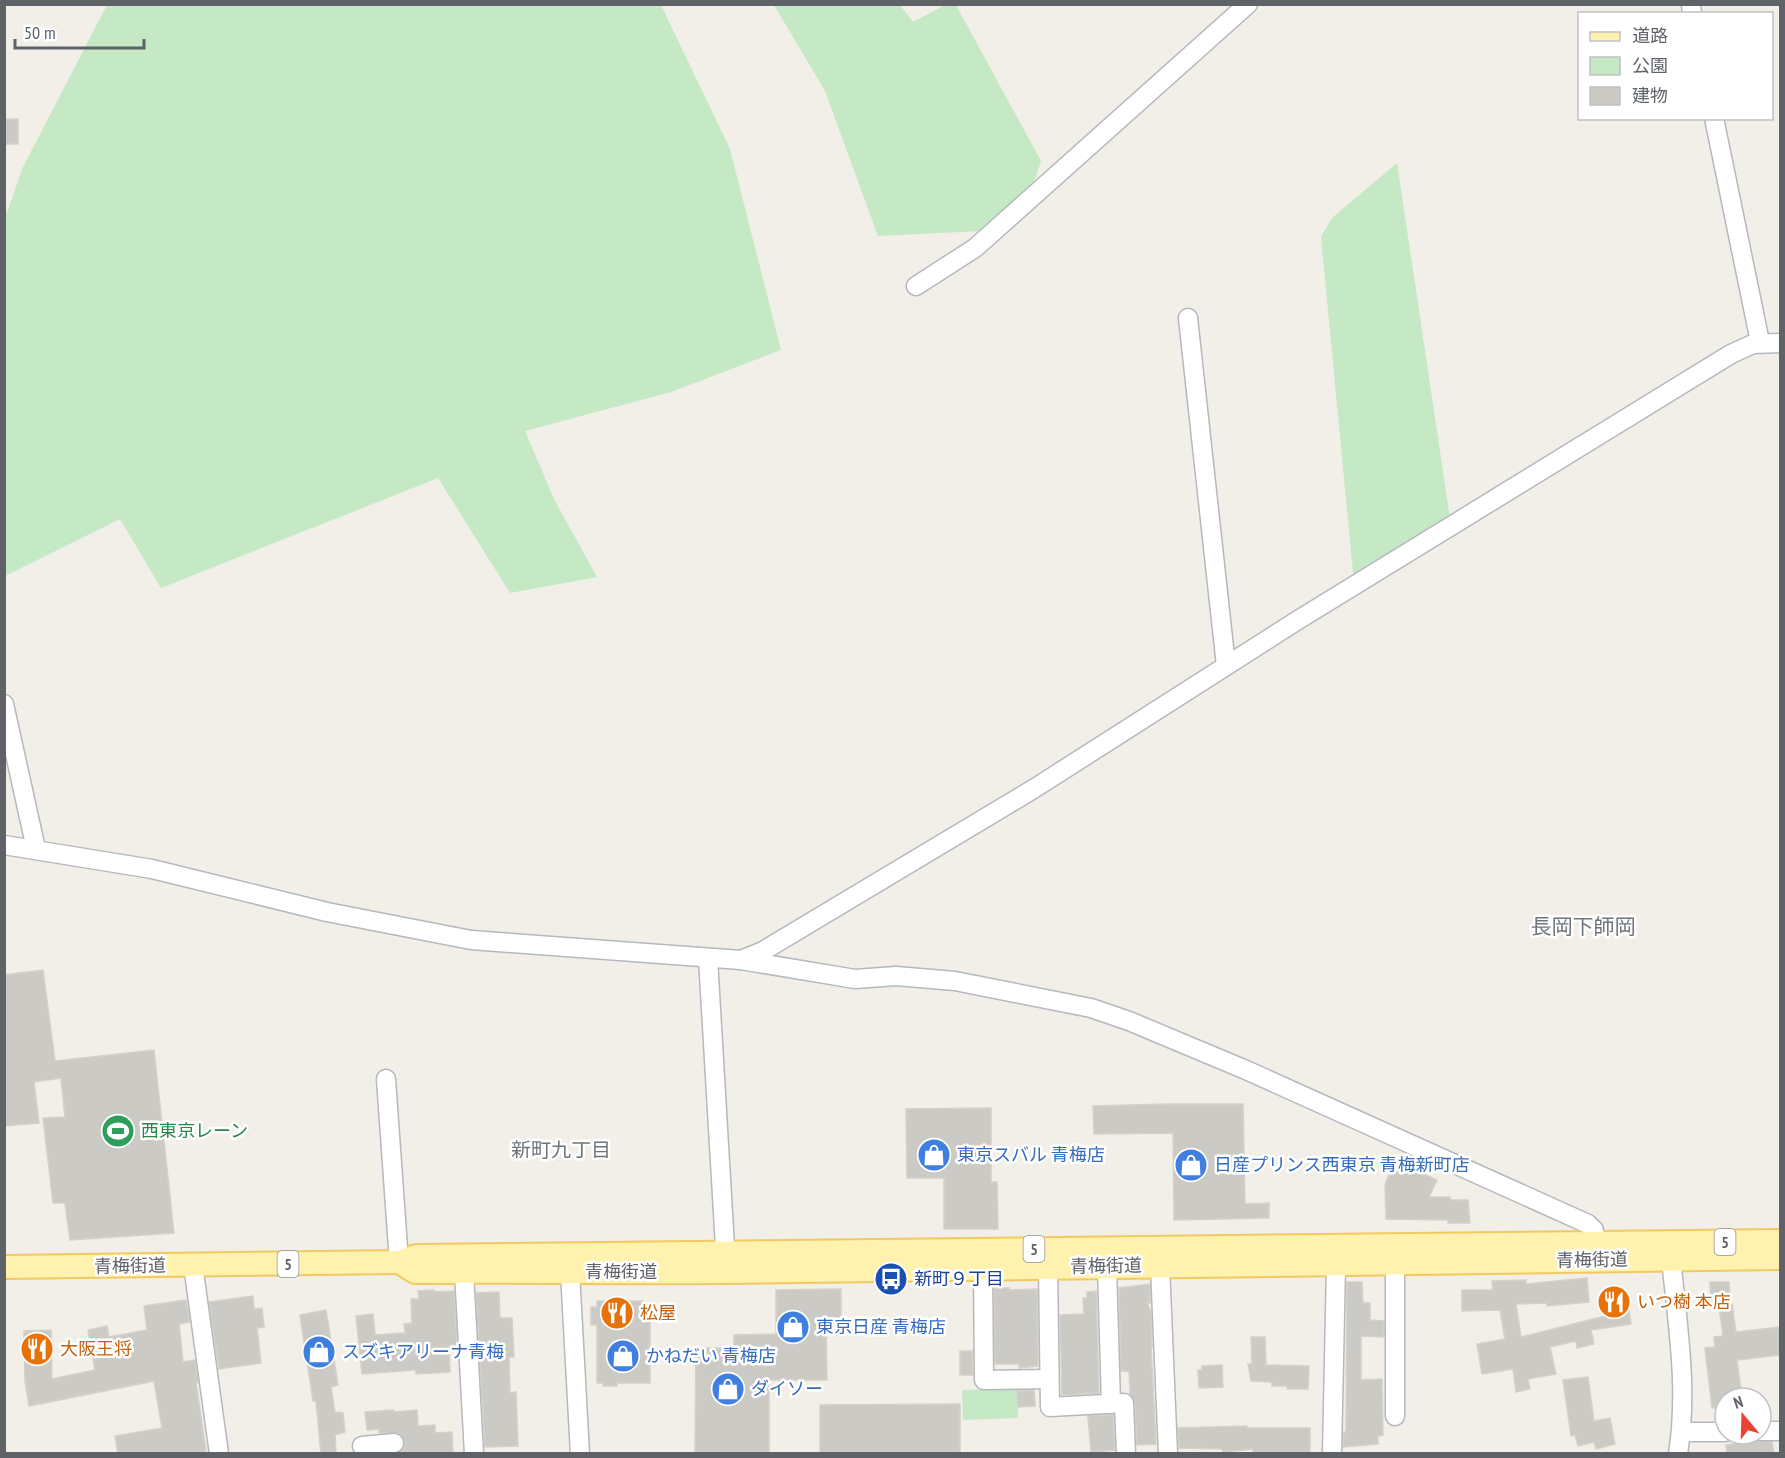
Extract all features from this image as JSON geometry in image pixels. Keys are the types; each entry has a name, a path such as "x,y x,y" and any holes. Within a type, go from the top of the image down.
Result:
{"main road":[{"name":"青梅街道","path":"1670,1251 1780,1241"},
{"name":"青梅街道","path":"399,1262 415,1272 570,1272 726,1262 1670,1251 1780,1258"},
{"name":"青梅街道","path":"4,1267 399,1262 416,1256 982,1268 1336,1265 1395,1264 1595,1252"}],"street":[{"path":"916,286 975,248 1248,4"},
{"path":"1714,120 1760,342"},
{"path":"1188,318 1226,666"},
{"path":"741,960 763,951 1035,788 1298,620 1739,349 1760,342 1780,343"},
{"path":"4,704 36,849"},
{"path":"4,845 152,869 327,912 471,940 741,960 855,979 896,976 955,981 1107,1012 1360,1120 1588,1224 1594,1230 1595,1252"},
{"path":"708,958 726,1262"},
{"path":"386,1079 399,1262"},
{"path":"1670,1251 1682,1362 1681,1432 1678,1454"},
{"path":"1395,1264 1395,1416"},
{"path":"192,1265 202,1394 219,1454"},
{"path":"1332,1454 1336,1265"},
{"path":"1107,1266 1111,1404"},
{"path":"1161,1266 1168,1454"},
{"path":"1048,1267 1050,1407 1124,1403 1126,1454"},
{"path":"982,1268 984,1380 1049,1379"},
{"path":"464,1272 474,1454"},
{"path":"570,1272 580,1454"},
{"path":"1681,1432 1713,1432"}],"green space":[{"path":"107,5 661,5 730,149 781,350 671,392 525,431 554,499 597,577 510,593 438,478 161,588 120,519 5,576 5,218 23,167"},
{"path":"774,5 900,5 913,22 945,5 956,5 1041,161 1029,198 981,231 878,236 825,91"},
{"path":"1397,163 1451,525 1354,583 1321,237 1332,218"},
{"path":"1017,1388 1018,1418 963,1420 962,1390"}],"building":[{"path":"4,119 18,119 18,144 4,144"},
{"path":"43,970 55,1061 154,1050 174,1233 70,1240 65,1203 53,1203 43,1118 65,1117 61,1078 34,1082 39,1123 4,1126 4,975"},
{"path":"1243,1104 1245,1204 1269,1203 1269,1218 1174,1220 1173,1133 1094,1134 1093,1106"},
{"path":"991,1108 991,1182 997,1182 998,1229 944,1229 944,1178 907,1178 906,1109"},
{"path":"1395,1158 1415,1165 1413,1169 1437,1180 1429,1197 1468,1200 1470,1223 1448,1223 1448,1220 1386,1219 1385,1185"},
{"path":"1587,1278 1589,1302 1547,1306 1547,1303 1516,1304 1521,1337 1629,1310 1631,1324 1591,1330 1594,1344 1577,1348 1576,1341 1550,1347 1556,1374 1528,1379 1530,1389 1516,1392 1513,1369 1482,1374 1477,1344 1505,1339 1500,1310 1462,1311 1462,1290 1493,1290 1492,1281 1526,1280 1526,1284"},
{"path":"1347,1282 1362,1282 1363,1303 1370,1303 1370,1320 1384,1321 1384,1337 1361,1336 1361,1380 1382,1379 1383,1435 1378,1436 1378,1444 1343,1447 1344,1432 1346,1432"},
{"path":"1710,1282 1729,1282 1730,1301 1711,1301"},
{"path":"1150,1284 1150,1303 1147,1303 1151,1312 1156,1444 1137,1445 1135,1403 1130,1394 1129,1371 1121,1371 1119,1288"},
{"path":"994,1288 1037,1289 1038,1366 1019,1368 1019,1364 995,1364"},
{"path":"841,1289 841,1319 826,1320 827,1380 769,1380 769,1454 695,1454 696,1348 734,1348 734,1335 776,1334 776,1290"},
{"path":"434,1290 434,1292 454,1291 457,1345 449,1345 450,1372 416,1374 416,1370 362,1374 356,1316 373,1314 375,1335 405,1333 404,1324 412,1323 411,1299 419,1299 418,1291"},
{"path":"1096,1291 1099,1393 1062,1395 1060,1315 1084,1314 1083,1298 1087,1298 1087,1292"},
{"path":"499,1292 500,1318 512,1318 514,1357 509,1357 510,1393 516,1392 518,1446 485,1447 476,1293"},
{"path":"253,1296 254,1309 262,1308 264,1327 257,1328 261,1363 219,1369 209,1302"},
{"path":"186,1300 190,1322 179,1324 183,1362 195,1360 206,1451 189,1454 118,1454 115,1436 162,1428 154,1381 29,1406 25,1381 24,1331 51,1330 52,1379 95,1370 88,1330 107,1326 109,1337 147,1330 144,1306"},
{"path":"597,1301 643,1301 643,1315 650,1315 650,1383 617,1383 617,1386 603,1386 603,1383 597,1383 597,1325 591,1325 591,1307 597,1307"},
{"path":"1732,1304 1736,1332 1780,1327 1780,1355 1737,1360 1740,1386 1713,1386 1712,1408 1705,1348 1715,1347 1714,1337 1723,1336 1719,1306"},
{"path":"326,1310 338,1385 331,1387 335,1412 343,1413 345,1432 335,1435 336,1454 321,1454 316,1401 313,1401 300,1315"},
{"path":"1251,1337 1265,1337 1266,1365 1309,1366 1308,1389 1287,1389 1287,1386 1272,1386 1272,1382 1251,1381 1248,1364 1252,1364"},
{"path":"960,1351 972,1351 973,1375 960,1375"},
{"path":"1222,1365 1223,1387 1199,1388 1198,1370 1202,1370 1202,1366"},
{"path":"1588,1377 1594,1421 1610,1418 1615,1444 1596,1449 1594,1442 1578,1446 1575,1435 1571,1436 1563,1380"},
{"path":"1034,1390 1035,1406 1018,1407 1017,1391"},
{"path":"960,1404 960,1454 820,1454 820,1405"},
{"path":"394,1410 394,1412 417,1410 418,1426 435,1425 435,1433 452,1432 453,1454 397,1454 404,1448 405,1443 399,1433 379,1433 379,1429 367,1430 365,1412"},
{"path":"1113,1415 1115,1450 1091,1452 1088,1416"},
{"path":"1247,1426 1247,1428 1310,1428 1310,1452 1253,1454 1253,1449 1223,1452 1222,1449 1179,1448 1178,1428"},
{"path":"1726,1446 1773,1446 1774,1454 1727,1454"}],"place":[{"name":"西東京レーン","path":"118,1131"},
{"name":"東京スバル 青梅店","path":"934,1155"},
{"name":"日産プリンス西東京 青梅新町店","path":"1191,1165"},
{"name":"新町９丁目","path":"891,1279"},
{"name":"いつ樹 本店","path":"1614,1302"},
{"name":"松屋","path":"617,1313"},
{"name":"東京日産 青梅店","path":"793,1327"},
{"name":"大阪王将","path":"37,1349"},
{"name":"スズキアリーナ青梅","path":"319,1352"},
{"name":"かねだい 青梅店","path":"623,1356"},
{"name":"ダイソー","path":"728,1389"}],"district":[{"name":"長岡下師岡","path":"1583,927"},
{"name":"新町九丁目","path":"561,1150"}]}
